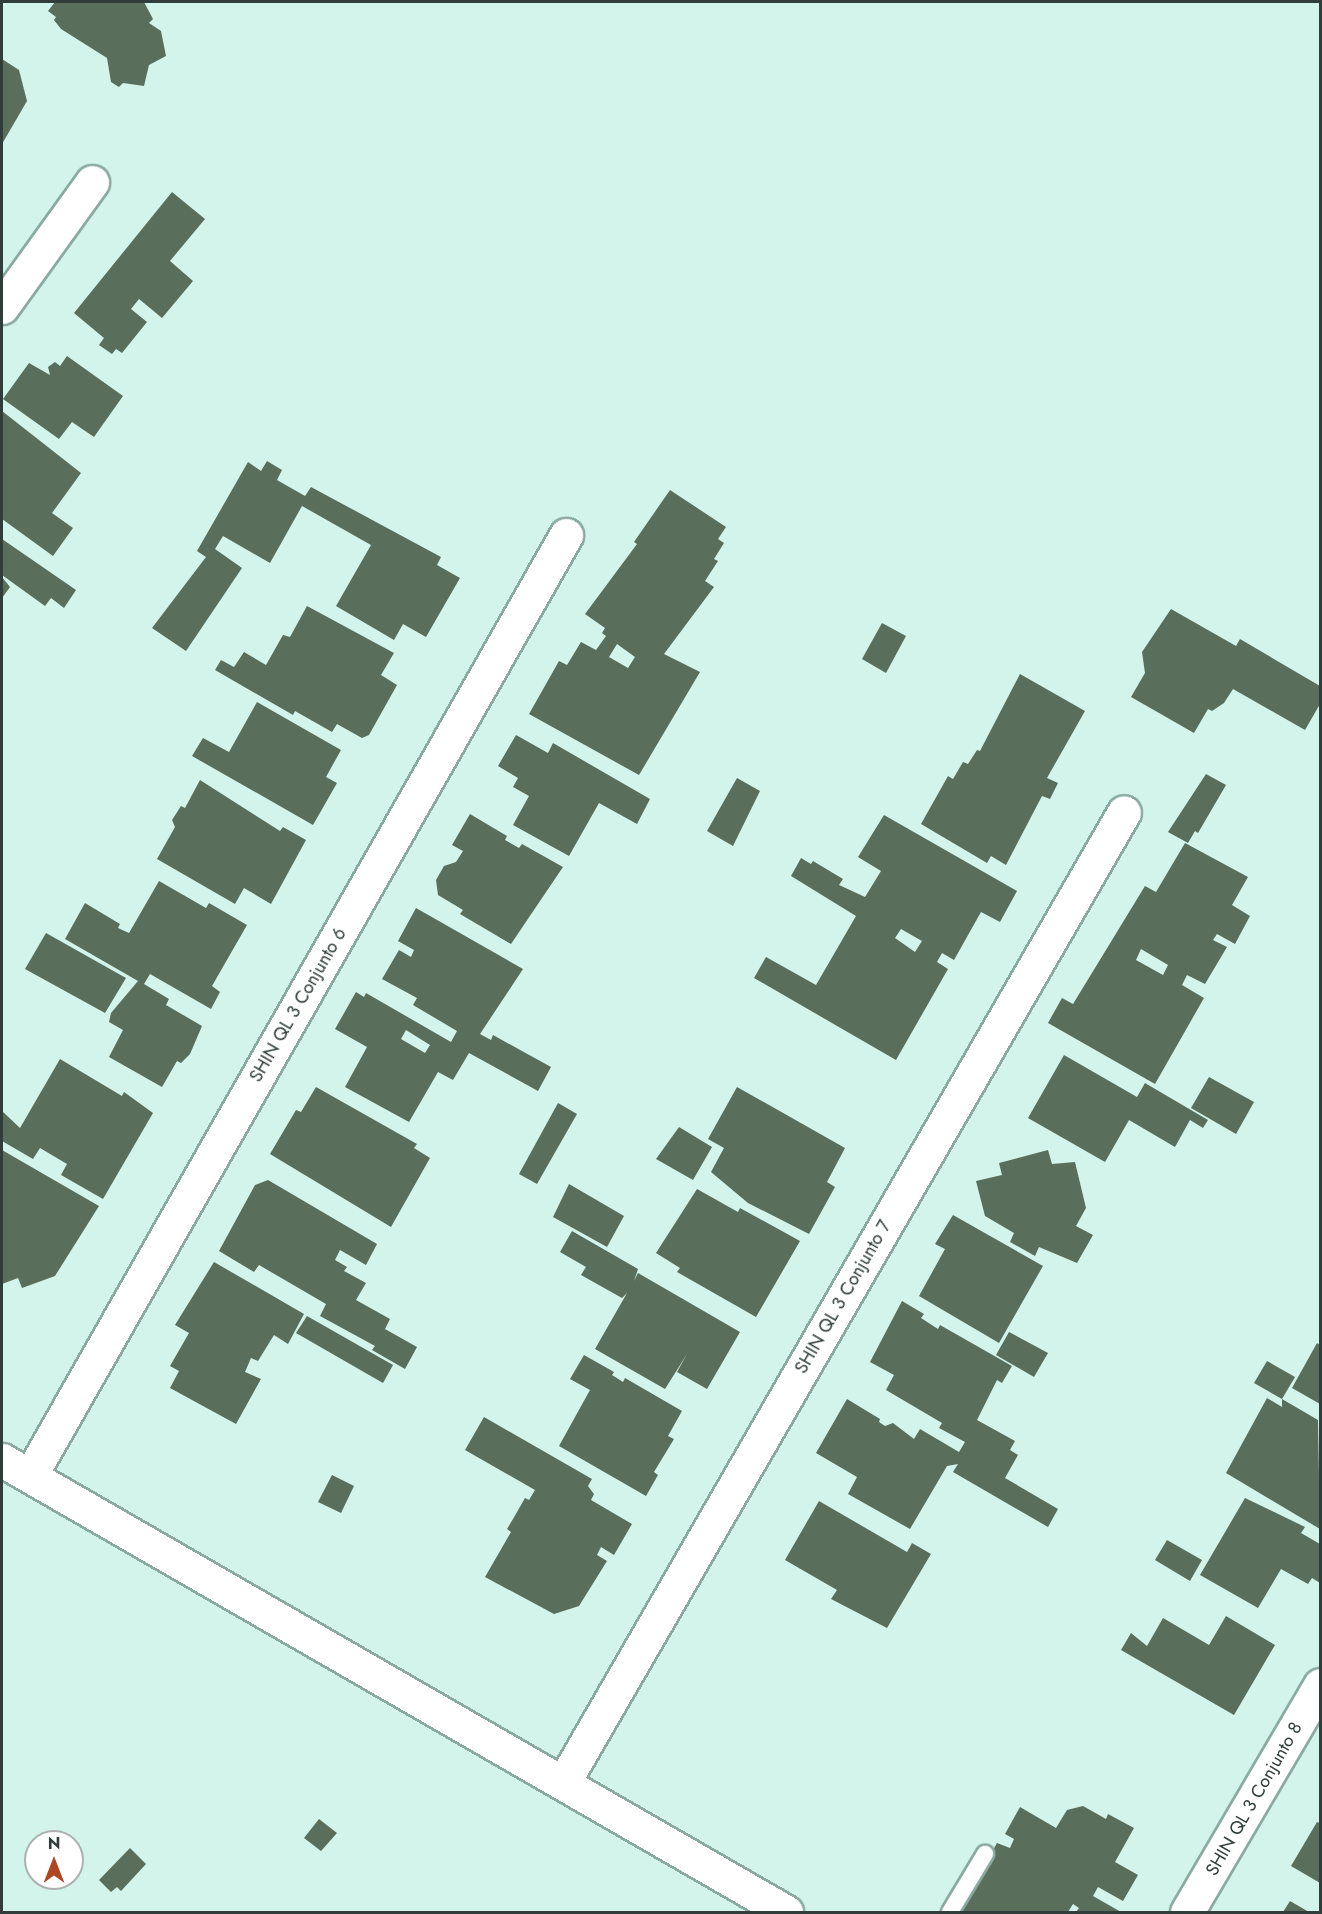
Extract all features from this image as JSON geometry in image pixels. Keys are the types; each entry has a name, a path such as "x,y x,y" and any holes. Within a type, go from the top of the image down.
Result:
{"street":[{"path":"2,307 92,182"},
{"name":"SHIN QL 3 Conjunto 6","path":"30,1476 566,535"},
{"name":"SHIN QL 3 Conjunto 7","path":"563,1783 1124,812"},
{"path":"2,1460 786,1912"},
{"name":"SHIN QL 3 Conjunto 8","path":"1187,1912 1320,1685"}],"lane":[{"path":"950,1912 985,1854"}],"building":[{"path":"55,2 144,2 153,19 149,23 161,31 166,56 149,65 144,86 123,83 119,87 111,82 107,58 61,29 54,20 56,17 48,11"},
{"path":"2,59 19,70 27,101 2,144"},
{"path":"172,192 205,219 170,261 193,281 162,318 139,299 131,309 147,322 122,353 116,349 112,354 99,345 104,338 74,313"},
{"path":"67,356 123,396 94,437 72,422 59,439 3,399 29,363 50,375 48,367 55,362 60,366"},
{"path":"2,411 81,473 52,513 73,528 53,556 2,519"},
{"path":"267,461 282,470 277,480 305,496 311,487 441,557 437,565 460,578 426,637 403,624 394,640 336,606 371,545 302,506 270,563 223,536 215,549 242,568 186,651 152,628 206,557 197,551 248,462 261,471"},
{"path":"670,490 726,527 718,539 724,543 714,559 718,561 705,581 714,587 664,654 700,672 639,775 529,714 559,661 567,665 581,642 596,650 606,636 602,633 605,628 585,614 637,544 634,542","holes":["617,644 635,657 628,668 609,657"]},
{"path":"2,539 76,590 64,608 51,598 45,606 2,575"},
{"path":"2,577 10,587 2,598"},
{"path":"307,606 394,653 381,675 397,685 369,735 362,738 337,724 332,732 295,711 293,715 215,670 221,660 234,667 244,652 266,665 283,635 290,637"},
{"path":"1171,609 1236,646 1240,639 1320,686 1320,704 1305,730 1233,689 1224,703 1212,711 1208,709 1194,733 1131,697 1145,673 1142,652"},
{"path":"882,623 906,636 886,673 862,659"},
{"path":"1020,674 1085,711 1047,778 1058,783 1050,799 1042,796 1006,865 991,856 987,863 921,824 948,776 953,779 963,762 968,764 977,750 980,751"},
{"path":"257,702 341,750 326,777 337,783 313,825 192,756 203,738 229,752"},
{"path":"516,735 548,753 553,743 650,799 637,824 599,803 569,856 513,825 529,796 513,787 518,778 498,766"},
{"path":"1206,774 1226,785 1198,833 1195,831 1188,843 1168,832"},
{"path":"737,778 760,791 733,846 707,831"},
{"path":"200,780 280,831 283,827 306,840 271,904 244,888 235,904 157,859 175,827 172,820 181,806 185,808"},
{"path":"470,814 507,836 505,840 519,848 522,844 563,867 511,944 460,914 463,910 438,895 436,880 444,866 456,862 463,851 452,845"},
{"path":"884,815 1017,891 1000,922 981,912 954,960 942,953 937,962 948,969 896,1060 754,978 766,957 816,985 856,916 791,876 801,858 811,864 813,861 843,879 839,885 865,897 881,871 858,857","holes":["901,929 922,941 915,952 895,938"]},
{"path":"1185,843 1248,877 1232,905 1250,916 1235,944 1217,934 1213,940 1227,947 1205,984 1187,975 1182,985 1204,998 1155,1084 1048,1023 1062,998 1073,1004 1145,886 1156,892","holes":["1141,949 1168,965 1163,975 1136,960"]},
{"path":"159,881 206,908 209,903 247,925 212,986 220,992 211,1009 150,974 144,984 169,999 166,1005 202,1026 190,1054 181,1063 177,1061 162,1087 109,1057 123,1030 109,1022 111,1013 138,981 65,939 85,903 120,924 118,928 129,933"},
{"path":"416,908 523,969 480,1034 491,1040 493,1035 551,1067 538,1091 469,1053 453,1080 438,1072 409,1122 345,1087 367,1047 335,1029 356,992 364,997 366,993 451,1042 457,1031 413,1005 417,998 382,979 399,950 411,957 414,950 398,941","holes":["406,1030 430,1045 425,1053 401,1039"]},
{"path":"46,933 126,978 105,1013 25,969"},
{"path":"1064,1055 1137,1097 1145,1083 1208,1120 1203,1128 1190,1120 1175,1147 1129,1120 1105,1162 1028,1118"},
{"path":"60,1059 122,1096 124,1092 153,1113 103,1199 61,1175 67,1164 40,1148 33,1159 2,1141 2,1111 20,1128"},
{"path":"1209,1077 1254,1102 1236,1134 1191,1108"},
{"path":"316,1087 417,1144 414,1148 430,1158 391,1227 270,1154 296,1110 301,1112"},
{"path":"737,1087 845,1148 827,1182 835,1187 809,1234 748,1203 711,1172 724,1148 708,1139"},
{"path":"558,1103 577,1114 537,1184 519,1174"},
{"path":"679,1127 712,1147 693,1180 656,1159"},
{"path":"2,1150 99,1206 55,1276 22,1288 18,1278 2,1284"},
{"path":"1048,1150 1052,1164 1075,1162 1086,1208 1076,1226 1093,1235 1077,1263 1039,1247 1035,1256 1010,1242 1014,1233 985,1216 976,1181 1002,1175 999,1163"},
{"path":"268,1180 377,1244 366,1265 340,1250 335,1260 347,1267 344,1271 366,1283 356,1300 390,1319 385,1329 417,1347 405,1369 372,1350 375,1346 320,1316 326,1304 259,1265 254,1272 219,1251 255,1185"},
{"path":"569,1184 624,1216 607,1247 553,1217"},
{"path":"697,1189 738,1212 740,1208 800,1241 756,1317 677,1272 680,1268 656,1253"},
{"path":"953,1215 1043,1266 999,1343 919,1296 945,1249 935,1244"},
{"path":"572,1231 638,1269 634,1281 638,1273 740,1332 707,1389 677,1372 687,1354 665,1389 595,1349 627,1293 622,1298 581,1275 586,1267 560,1252"},
{"path":"214,1262 304,1314 288,1344 274,1335 258,1361 251,1358 245,1372 261,1379 236,1424 170,1388 179,1371 170,1366 189,1333 175,1325"},
{"path":"902,1301 924,1314 921,1318 938,1329 940,1325 1012,1366 1002,1383 997,1380 977,1420 1015,1441 1010,1450 1018,1455 1005,1478 1058,1509 1048,1527 953,1472 958,1464 947,1466 910,1529 848,1494 857,1477 816,1453 847,1399 880,1419 879,1422 885,1426 893,1423 914,1439 920,1429 959,1452 965,1442 939,1428 942,1423 886,1390 894,1375 870,1362"},
{"path":"307,1316 393,1365 383,1383 296,1333"},
{"path":"1009,1332 1048,1353 1034,1377 996,1355"},
{"path":"1317,1343 1320,1345 1320,1404 1292,1388"},
{"path":"584,1355 614,1372 612,1375 623,1382 625,1378 682,1411 668,1436 674,1439 654,1472 658,1475 646,1496 559,1446 590,1390 570,1379"},
{"path":"1267,1361 1295,1377 1282,1399 1254,1383"},
{"path":"1267,1398 1282,1407 1282,1399 1318,1420 1320,1529 1226,1473"},
{"path":"484,1417 592,1479 588,1486 594,1494 591,1500 632,1524 614,1555 601,1547 597,1555 607,1561 579,1606 554,1614 485,1577 511,1532 507,1529 525,1498 529,1500 535,1490 465,1450"},
{"path":"332,1475 354,1486 341,1513 318,1502"},
{"path":"1245,1498 1305,1527 1301,1533 1320,1544 1320,1583 1312,1578 1308,1584 1281,1569 1258,1608 1200,1575"},
{"path":"819,1501 907,1552 912,1543 931,1554 887,1628 831,1599 837,1590 785,1560"},
{"path":"1167,1540 1202,1560 1190,1581 1155,1560"},
{"path":"1226,1616 1275,1645 1234,1715 1121,1650 1131,1633 1147,1646 1163,1618 1209,1645"},
{"path":"1083,1806 1106,1819 1108,1814 1134,1828 1115,1862 1138,1875 1123,1901 1098,1887 1093,1896 1121,1912 1076,1912 1079,1908 1073,1904 1068,1912 958,1912 997,1843 1010,1848 1014,1839 1005,1834 1020,1807 1056,1828 1067,1810"},
{"path":"319,1819 337,1833 321,1851 304,1838"},
{"path":"1317,1822 1320,1823 1320,1883 1291,1866"},
{"path":"130,1848 146,1864 121,1891 117,1887 111,1892 99,1880"},
{"path":"1290,1901 1309,1912 1283,1912"}]}
